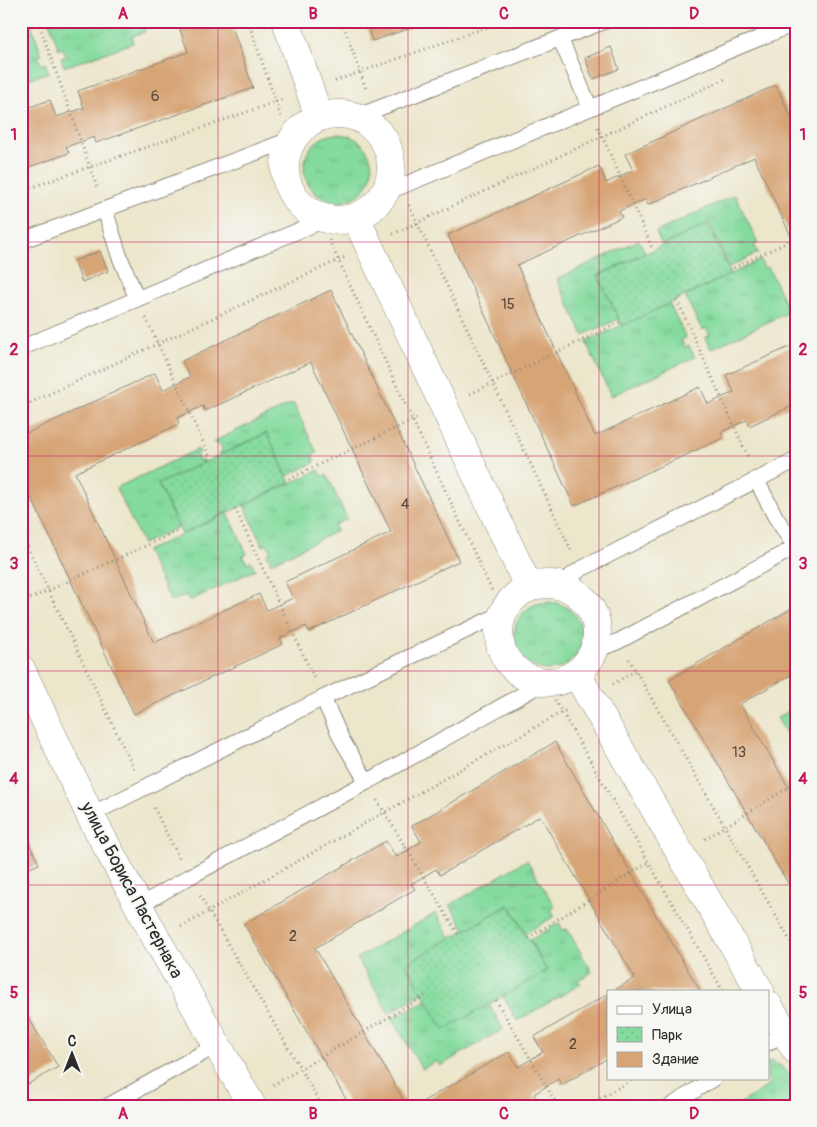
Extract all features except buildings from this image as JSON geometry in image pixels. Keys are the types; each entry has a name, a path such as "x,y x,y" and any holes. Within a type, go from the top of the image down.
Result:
{"street":[{"path":"286,21 320,117"},
{"path":"338,114 364,114 384,140 391,157 393,190 356,218 343,221 324,220 310,213 297,202 288,188 284,171 290,140 304,126 320,117 338,114"},
{"path":"356,218 529,588"},
{"path":"544,584 558,585 574,592 586,603 594,618 597,634 594,651 587,663 576,673 562,680 545,682 530,679 516,670 506,659 500,644 499,628 503,613 509,602 529,588 544,584"},
{"name":"улица Бориса Пастернака","path":"21,669 90,815 157,940 250,1102"},
{"path":"576,673 759,990"},
{"path":"770,1009 786,1038"}],"lane":[{"path":"364,114 605,21"},
{"path":"393,190 796,22"},
{"path":"560,38 590,108"},
{"path":"21,241 290,140"},
{"path":"105,210 119,255 137,299"},
{"path":"21,348 324,220"},
{"path":"558,585 581,569 796,460"},
{"path":"594,651 619,641 795,547 775,516 756,479"},
{"path":"90,815 323,698 503,613"},
{"path":"139,906 189,877 367,782 545,682"},
{"path":"323,698 342,740 367,782"},
{"path":"108,1106 217,1045"},
{"path":"671,1106 711,1080"}],"path":[{"path":"38,21 105,210"},
{"path":"248,21 290,140"},
{"path":"342,21 360,72 364,114"},
{"path":"21,191 504,21"},
{"path":"21,407 725,79"},
{"path":"590,108 653,250"},
{"path":"393,190 416,223 581,569"},
{"path":"324,220 338,260 503,613"},
{"path":"729,270 796,238"},
{"path":"137,299 211,459"},
{"path":"677,300 746,452 756,479"},
{"path":"235,509 323,698"},
{"path":"21,603 180,530"},
{"path":"21,533 189,877 322,1106"},
{"path":"619,641 796,951"},
{"path":"545,682 722,990"},
{"path":"157,940 562,712"},
{"path":"367,782 458,934"},
{"path":"528,938 648,862 679,850 724,827 796,783"},
{"path":"250,1102 300,1068 425,996"},
{"path":"496,1000 558,1106"},
{"path":"587,1106 632,1080"}],"green space":[{"path":"21,21 30,21 42,55 38,57 41,65 45,63 49,72 21,82"},
{"path":"49,21 142,21 145,32 132,36 133,43 64,67 61,58 66,56 63,48 59,50"},
{"path":"345,134 357,140 366,149 372,161 370,181 362,192 345,202 331,202 314,192 306,181 304,161 314,144 325,136"},
{"path":"735,195 758,243 754,246 758,253 729,267 709,223 662,245 656,232"},
{"path":"707,224 731,274 622,326 598,276"},
{"path":"639,240 645,253 599,275 619,319 583,335 557,279"},
{"path":"760,260 764,268 768,267 789,312 711,349 705,338 710,335 706,328 702,330 685,296"},
{"path":"669,303 686,338 681,340 685,347 689,346 695,357 611,396 586,342"},
{"path":"293,403 317,453 312,455 315,462 287,476 266,433 220,455 219,453 223,450 219,443 215,444 213,442"},
{"path":"267,433 290,483 182,534 158,484"},
{"path":"198,449 200,452 196,454 199,461 203,460 205,462 158,484 178,527 143,544 116,488"},
{"path":"319,470 322,476 327,475 347,519 334,525 337,531 271,563 267,554 271,551 267,544 263,546 244,505"},
{"path":"228,513 247,554 243,556 247,563 251,561 255,570 189,601 186,595 171,602 146,551"},
{"path":"555,602 567,608 576,617 582,629 580,649 572,660 555,670 541,670 524,660 516,649 514,629 524,612 535,604"},
{"path":"796,707 796,750 777,718"},
{"path":"527,860 555,907 551,910 555,916 526,933 509,905 465,930 450,905"},
{"path":"509,905 547,971 444,1030 406,964"},
{"path":"436,913 451,939 423,993 389,1013 357,958"},
{"path":"559,923 563,930 567,929 592,972 578,980 581,984 517,1021 503,996 547,971 530,940"},
{"path":"427,1000 444,1030 489,1004 503,1029 440,1066 436,1061 422,1069 392,1019"},
{"path":"770,1061 787,1071 795,1082 788,1088 796,1098 796,1106 736,1106 771,1084 768,1080 770,1080"}]}
